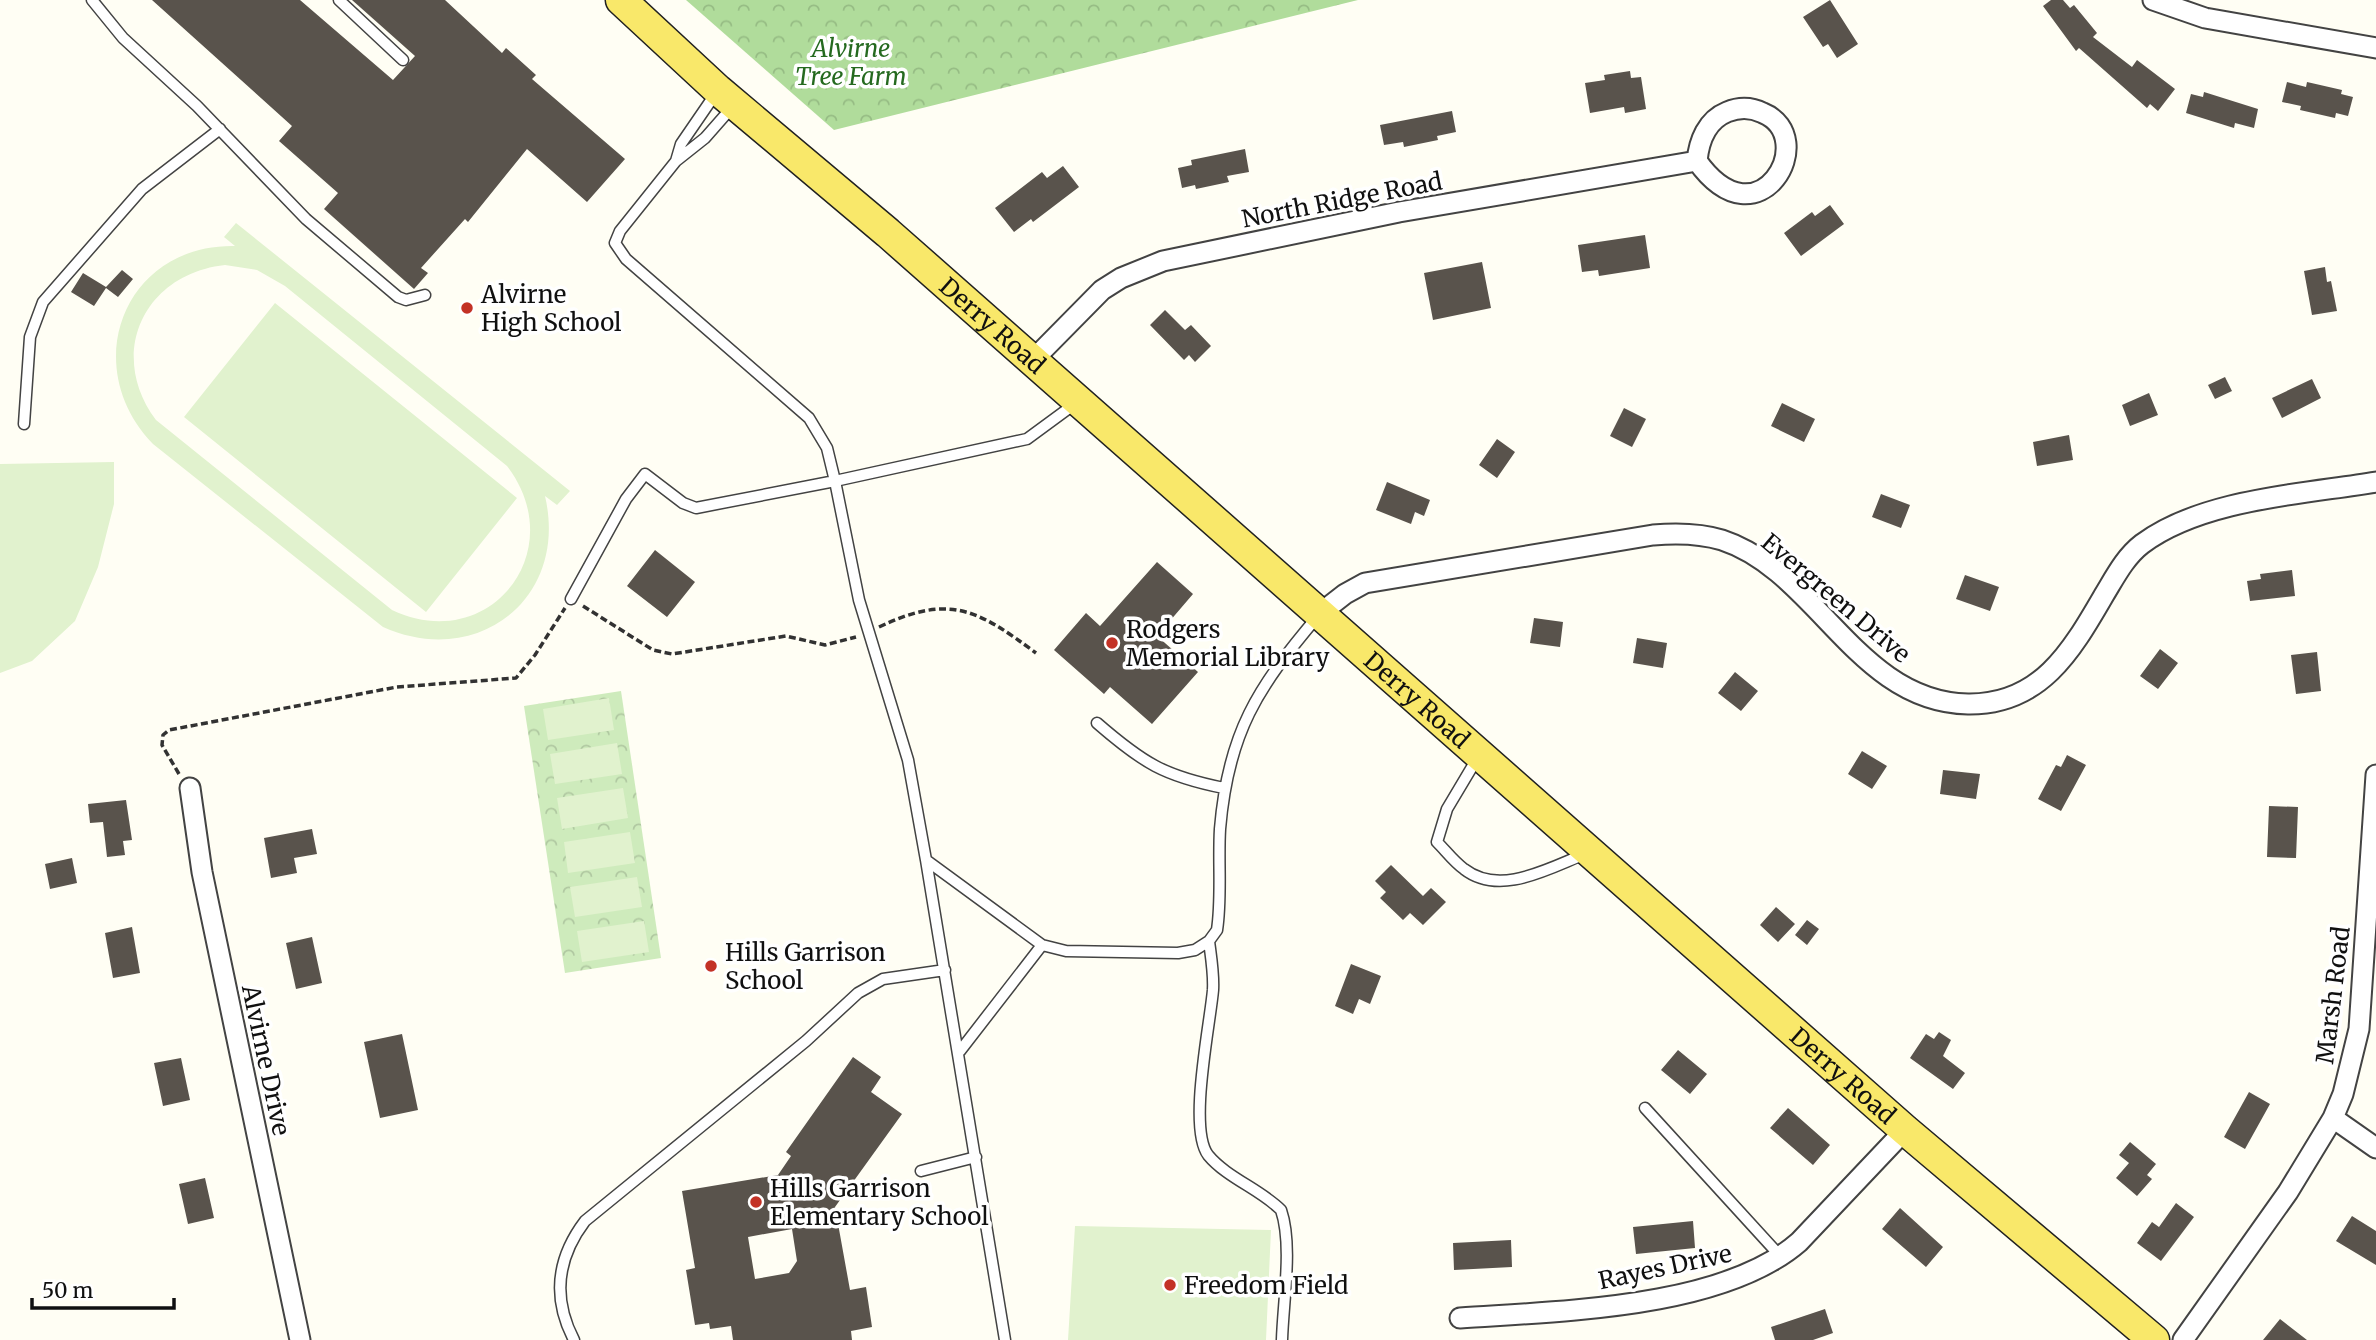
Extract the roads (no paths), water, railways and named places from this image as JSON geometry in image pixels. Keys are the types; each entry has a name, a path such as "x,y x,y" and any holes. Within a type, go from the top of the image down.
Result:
{"main road":[{"name":"Derry Road","path":"621,0 727,97 888,233 1077,403 1905,1130 2154,1340"}],"street":[{"path":"2153,0 2205,18 2376,48"},
{"path":"1736,109 1765,113 1776,120 1783,133 1786,148 1778,178 1756,192 1732,191 1706,173 1697,160 1702,136 1722,114 1736,109"},
{"name":"North Ridge Road","path":"1031,362 1102,290 1121,278 1163,261 1399,212 1697,160"},
{"name":"Evergreen Drive","path":"1318,615 1345,594 1365,583 1653,535 1700,536 1722,540 1761,561 1870,663 1912,691 1938,700 1967,704 1996,702 2025,691 2049,674 2073,649 2121,566 2141,545 2165,530 2220,509 2376,482"},
{"name":"Marsh Road","path":"2183,1340 2266,1226 2333,1118 2352,1062 2358,1029 2376,775"},
{"name":"Alvirne Drive","path":"190,788 202,872 300,1340"},
{"path":"2333,1118 2376,1148"},
{"name":"Rayes Drive","path":"1460,1318 1548,1311 1658,1297 1723,1284 1781,1258 1818,1224 1905,1130"}],"lane":[{"path":"92,0 123,38 220,129 306,219 398,297 406,300 425,295"},
{"path":"339,0 403,60"},
{"path":"676,161 681,144 727,97"},
{"path":"727,97 705,138 676,161 620,231 615,243 619,252 809,418 827,448 868,632 908,760 960,1051 1005,1340"},
{"path":"24,424 30,337 43,302 142,189 220,129"},
{"path":"570,599 626,499 645,474 683,503 696,508 1027,439 1077,403"},
{"path":"926,860 1042,945 1092,954 1178,953 1195,950 1209,941 1217,930 1220,910 1220,832 1229,761 1246,716 1281,662 1318,615"},
{"path":"1097,723 1142,761 1164,772 1224,788"},
{"path":"1479,756 1447,809 1437,842 1466,871 1496,882 1524,877 1589,852"},
{"path":"1209,941 1213,986 1201,1087 1200,1136 1206,1153 1219,1165 1282,1210 1286,1222 1282,1340"},
{"path":"960,1051 1042,945"},
{"path":"574,1340 560,1304 559,1281 572,1238 585,1221 774,1068 858,993 883,979 945,970"},
{"path":"1645,1108 1781,1258"},
{"path":"921,1171 976,1157"}],"place":[{"name":"Alvirne High School","path":"467,308"},
{"name":"Rodgers Memorial Library","path":"1112,643"},
{"name":"Hills Garrison School","path":"711,966"},
{"name":"Hills Garrison Elementary School","path":"756,1202"},
{"name":"Freedom Field","path":"1170,1285"}],"park label":[{"name":"Alvirne Tree Farm","path":"851,62"}]}
